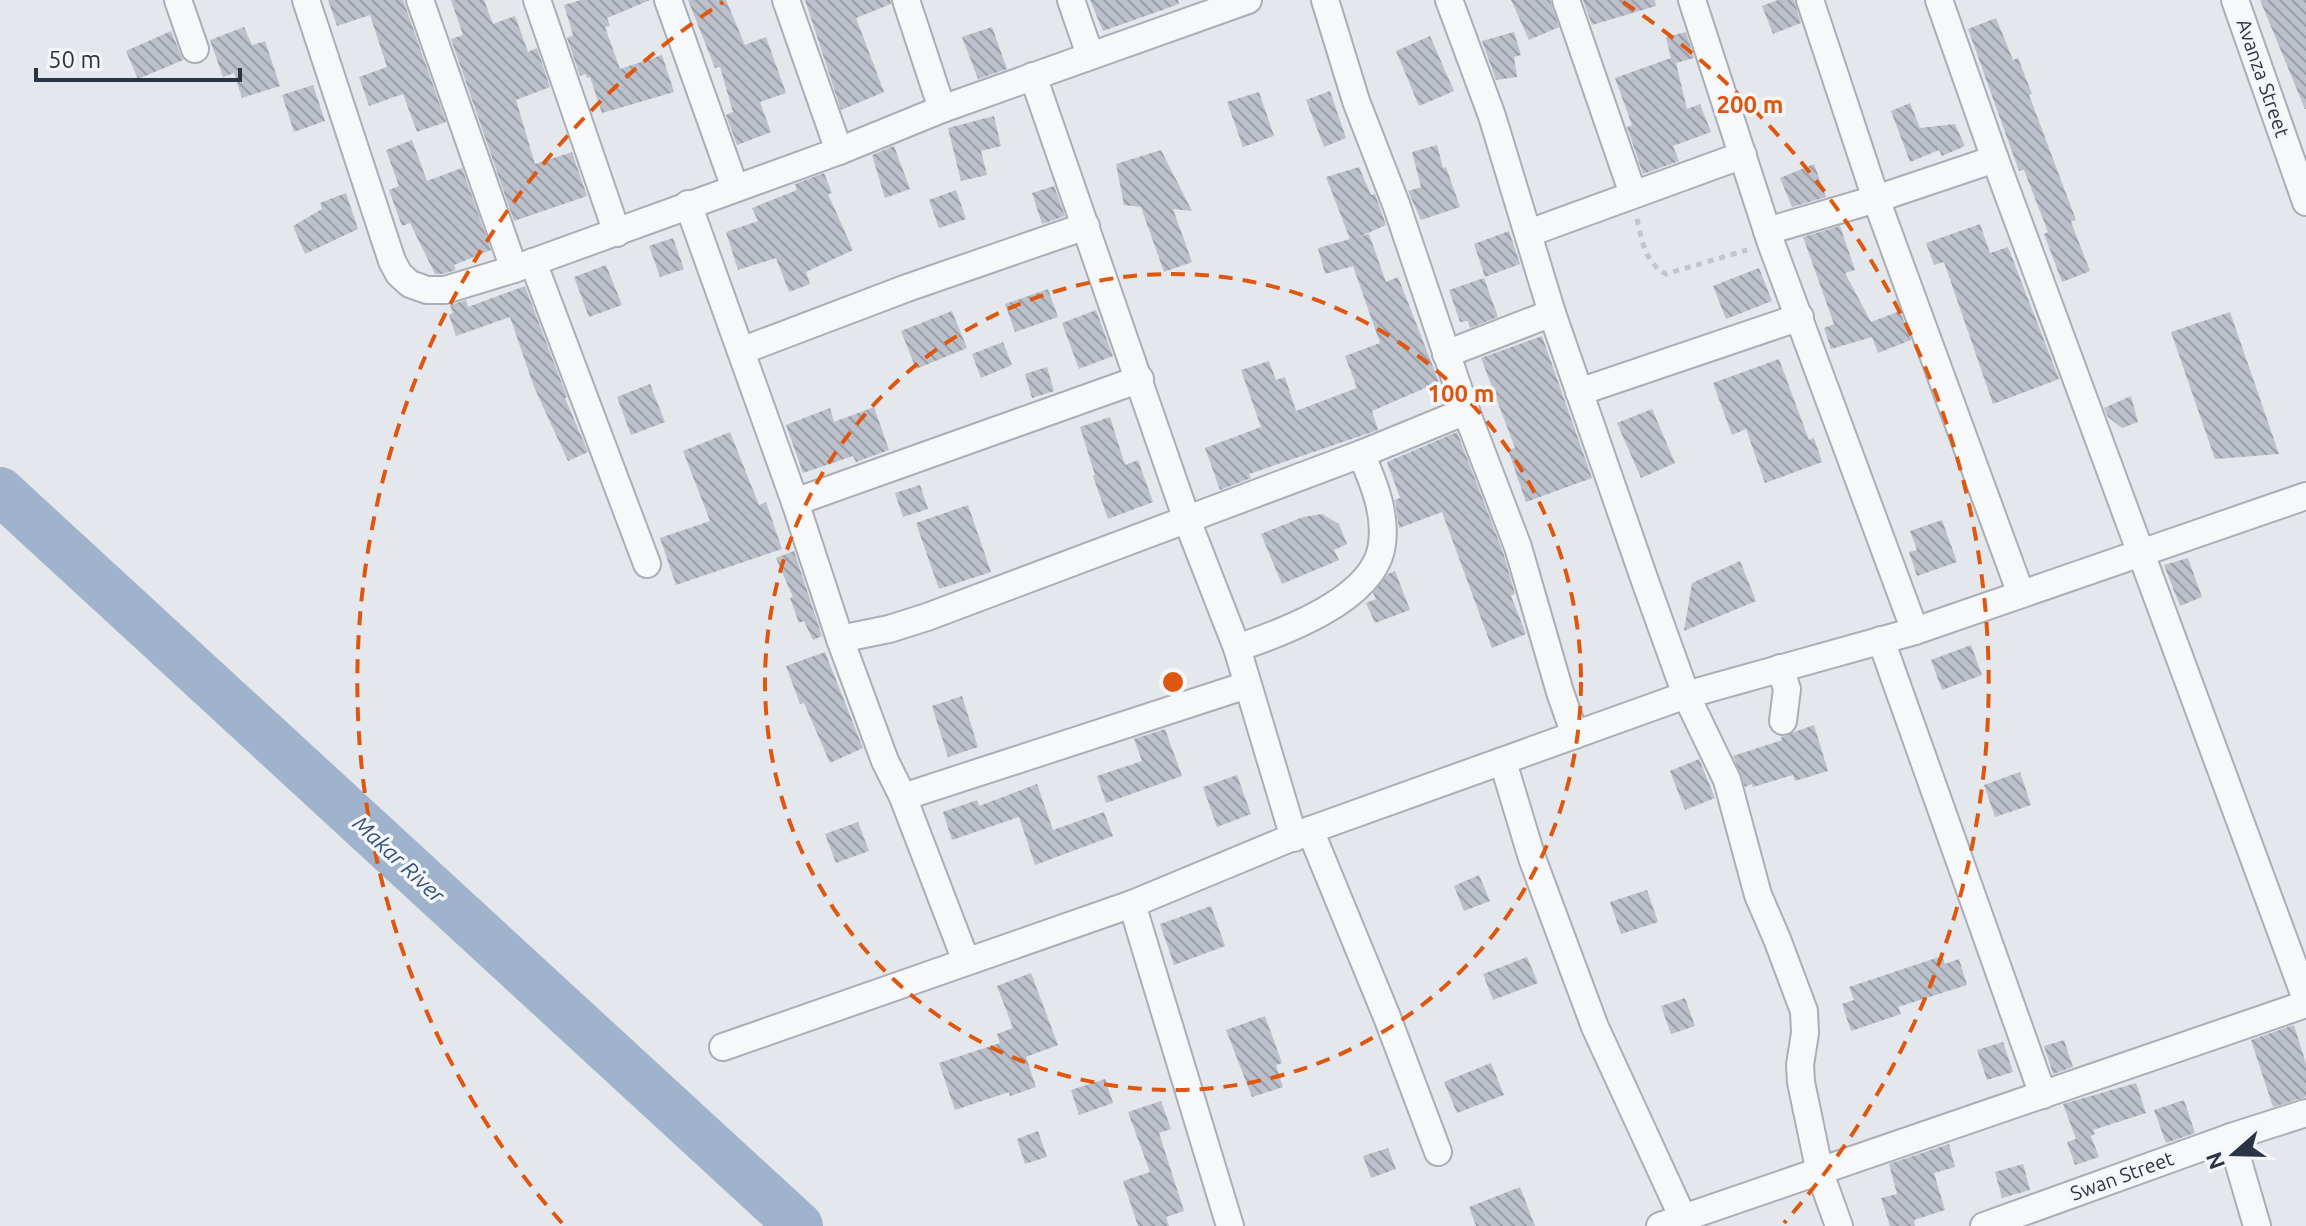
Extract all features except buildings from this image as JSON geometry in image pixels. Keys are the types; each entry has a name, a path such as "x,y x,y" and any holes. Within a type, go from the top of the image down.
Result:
{"street":[{"path":"178,0 195,49"},
{"path":"306,0 392,261 399,274 410,284 427,290 445,290 617,233 1232,2"},
{"path":"420,0 523,266 647,564"},
{"path":"537,0 617,233"},
{"path":"668,0 735,188"},
{"path":"786,0 839,151"},
{"path":"906,0 942,109"},
{"path":"1071,0 1090,55"},
{"path":"1325,0 1346,73 1396,204 1466,411 1518,547 1575,735"},
{"path":"1449,0 1492,116 1579,392 1686,695 1727,780 1758,895 1804,1011 1801,1082 1820,1173 1839,1226"},
{"path":"1566,0 1633,194"},
{"path":"1692,0 1769,237 1915,631"},
{"path":"1810,0 1876,199 2021,594"},
{"path":"1503,762 1532,858 1595,1027 1687,1220 2306,1002 1939,0"},
{"name":"Avanza Street","path":"2235,0 2306,202"},
{"path":"1033,76 1187,520 1237,648 1247,685 1302,834 1399,1046 1438,1152"},
{"path":"1529,233 1743,155"},
{"path":"1769,237 1995,159"},
{"path":"688,204 795,502 840,639 885,761 903,797 966,961"},
{"path":"741,351 907,288 1086,226"},
{"path":"1446,354 1552,313"},
{"path":"1579,392 1800,317"},
{"path":"795,502 1140,379"},
{"path":"840,639 927,617 1361,454 1466,411"},
{"path":"1237,648 1303,624 1349,593 1372,572 1381,550 1381,522 1375,486 1361,454"},
{"path":"723,1047 1132,904 1302,834 1686,695 1915,631 2306,496"},
{"path":"1881,640 2043,1095"},
{"path":"1780,668 1787,689 1783,721"},
{"path":"903,797 1247,685"},
{"path":"1132,904 1230,1226"},
{"name":"Swan Street","path":"1984,1226 2306,1113"},
{"path":"2231,1137 2257,1226"}],"path":[{"path":"1633,194 1642,243 1654,268 1666,274 1769,237"}],"waterway":[{"name":"Makar River","path":"0,491 799,1226"}]}
